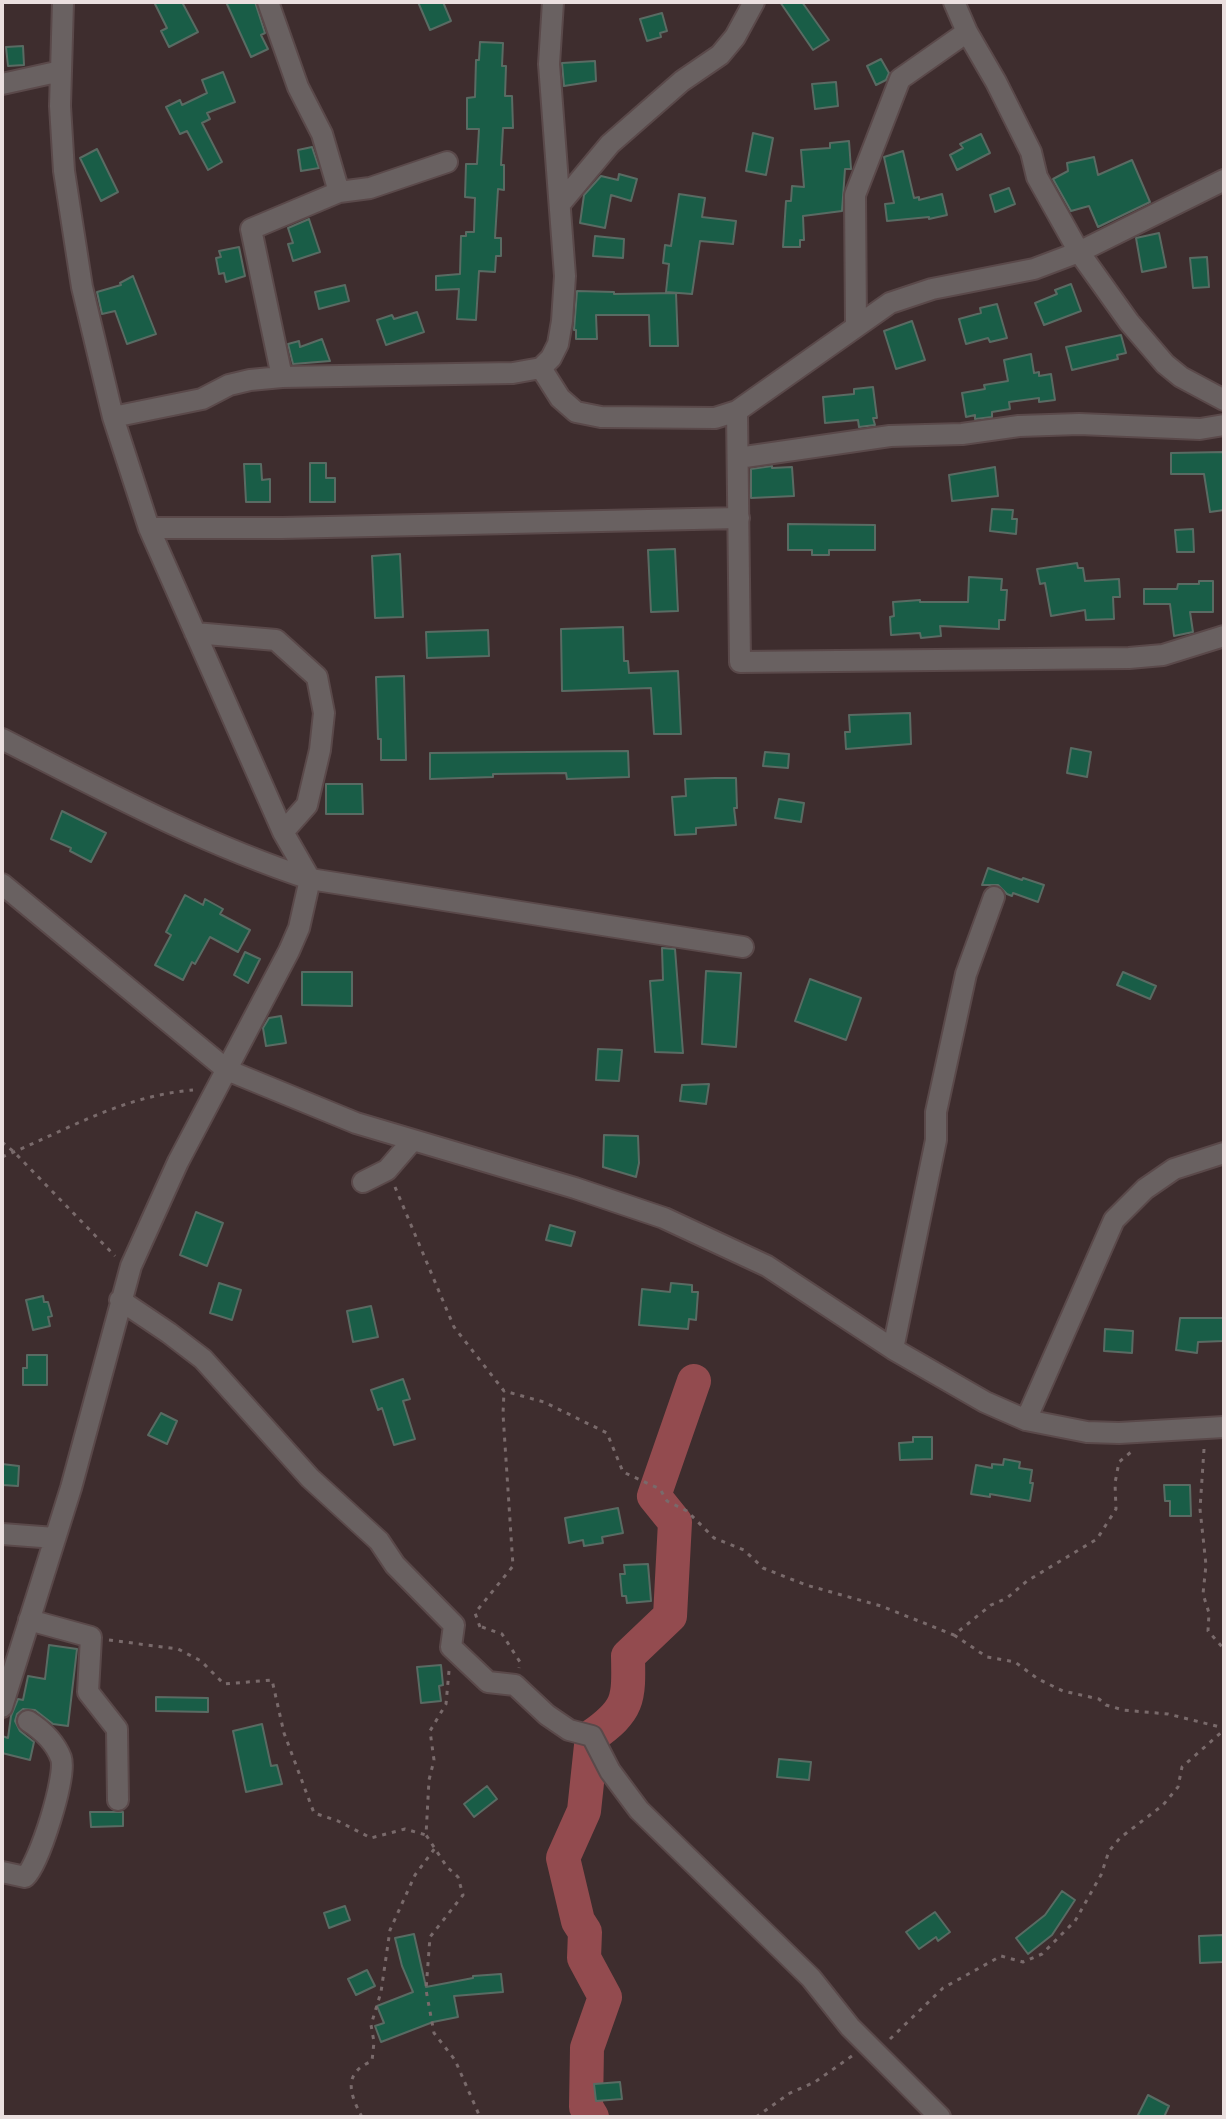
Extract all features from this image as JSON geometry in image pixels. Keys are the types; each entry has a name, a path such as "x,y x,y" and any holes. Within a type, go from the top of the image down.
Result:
{"street":[{"path":"2,1707 71,1488 131,1266 178,1162 289,951 299,928 310,879 283,832 149,528 113,417 74,245 63,159 63,2"},
{"path":"268,2 298,87 322,134 339,192"},
{"path":"113,417 202,399 229,385 250,380 513,373 541,368 558,344 565,276 550,94 553,2"},
{"path":"560,204 610,144 682,81 720,55 735,37 754,2"},
{"path":"954,2 1031,152 1037,177 1079,252 1129,322 1165,364 1181,377 1221,395"},
{"path":"856,325 855,195 900,79 967,32"},
{"path":"2,84 61,71"},
{"path":"282,377 251,229 339,192 370,188 447,162"},
{"path":"541,368 560,398 576,412 601,417 715,418 737,411 890,303 932,289 1034,269 1079,252 1224,180"},
{"path":"737,411 740,662 1129,658 1163,655 1224,636"},
{"path":"738,458 890,436 962,434 1019,426 1124,424 1200,429 1224,425"},
{"path":"149,528 739,518"},
{"path":"195,633 276,640 317,677 324,713 320,750 307,805 283,832"},
{"path":"2,739 185,832 310,879 743,947"},
{"path":"2,884 222,1078 412,1141 575,1188 664,1218 767,1266 893,1349 985,1402 1026,1420 1087,1432 1214,1428"},
{"path":"893,1349 936,1140 936,1112 962,990 994,897"},
{"path":"363,1182 387,1170 412,1141"},
{"path":"1026,1420 1114,1220 1145,1189 1174,1169 1224,1153"},
{"path":"120,1300 203,1359 310,1478 379,1541 395,1565 454,1625 451,1647 488,1682 515,1685 547,1715 569,1730 592,1736 610,1771 639,1810 811,1978 850,2027 940,2117"},
{"path":"2,1534 55,1538"},
{"path":"29,1620 91,1637 88,1692 117,1729 118,1800"},
{"path":"2,1872 25,1877 32,1870 59,1787 62,1760 44,1731 28,1721"}],"path":[{"path":"2,1157 84,1119 158,1093 222,1078"},
{"path":"2,1142 94,1237 122,1262 131,1266"},
{"path":"387,1170 454,1327 504,1391 544,1402 607,1433 623,1472 660,1489 667,1501 687,1511 714,1538 744,1550 763,1568 806,1585 863,1599 954,1635 987,1657 1015,1662 1038,1679 1063,1691 1099,1699 1106,1705 1123,1710 1168,1714 1224,1729"},
{"path":"480,1627 475,1613 513,1566 504,1391"},
{"path":"1214,1428 1200,1509 1206,1565 1203,1594 1209,1613 1208,1631 1224,1649"},
{"path":"954,1635 991,1605 1007,1598 1027,1581 1097,1539 1116,1509 1115,1483 1119,1462 1150,1432"},
{"path":"454,1625 480,1627 502,1634 520,1662 515,1685"},
{"path":"91,1637 178,1649 201,1661 224,1684 272,1680 284,1733 314,1813 371,1838 405,1829 426,1835"},
{"path":"451,1647 446,1704 430,1731 434,1760 429,1780 426,1835 447,1867 458,1877 463,1895 430,1937 426,1990 434,2033 455,2060 480,2117"},
{"path":"1224,1670 1224,1688"},
{"path":"756,2117 790,2093 872,2049 943,1988 1001,1956 1023,1962 1042,1954 1075,1921 1101,1875 1109,1851 1120,1838 1163,1805 1178,1787 1182,1767 1224,1729"},
{"path":"362,2117 352,2096 351,2080 358,2067 372,2061 374,2042 371,2025 381,1992 390,1930 415,1875 435,1848"}],"building":[{"path":"154,2 182,2 198,32 169,47 161,31 167,28"},
{"path":"226,2 255,2 265,33 261,35 268,49 251,57"},
{"path":"418,2 443,2 451,21 430,30"},
{"path":"780,2 802,2 829,40 813,50"},
{"path":"662,13 667,31 660,33 661,37 647,41 640,19"},
{"path":"480,42 503,43 505,96 512,96 513,128 503,128 501,165 504,165 504,190 498,189 495,238 501,238 501,256 496,256 495,272 479,271 476,320 457,319 459,289 436,290 436,276 460,274 461,236 474,232 475,198 465,197 466,164 477,164 479,129 467,129 467,98 475,97"},
{"path":"23,46 24,65 8,66 6,47"},
{"path":"881,59 889,73 886,80 876,85 867,66"},
{"path":"595,61 596,81 564,86 562,63"},
{"path":"223,72 235,102 207,113 210,119 202,123 222,162 208,170 187,131 180,134 166,107 180,100 182,105 207,93 202,80"},
{"path":"836,82 838,106 815,109 812,84"},
{"path":"753,133 773,138 766,175 746,171"},
{"path":"981,134 990,153 957,170 950,155 963,148 960,144"},
{"path":"849,141 851,169 845,169 842,211 803,216 804,240 800,240 800,247 783,247 786,201 791,201 792,186 804,187 801,150 830,148 830,143"},
{"path":"312,147 319,168 301,171 298,150"},
{"path":"97,149 118,192 101,201 80,158"},
{"path":"903,151 914,198 919,197 919,200 942,194 947,215 887,221 885,204 894,203 884,157"},
{"path":"1094,157 1098,175 1132,160 1150,202 1098,227 1089,206 1071,211 1053,179 1068,171 1067,163"},
{"path":"619,174 637,179 631,201 611,195 605,228 580,223 584,195 601,176 618,180"},
{"path":"1009,188 1015,204 995,212 990,195"},
{"path":"679,194 705,198 702,217 736,221 733,244 700,241 692,294 666,292 669,264 663,263 665,245 671,246"},
{"path":"309,219 320,252 293,261 288,244 293,243 288,228"},
{"path":"1159,233 1166,267 1142,272 1136,238"},
{"path":"595,236 624,239 623,258 593,256"},
{"path":"239,247 245,276 226,282 224,273 219,274 216,258 221,257 219,251"},
{"path":"1207,257 1209,287 1193,288 1190,258"},
{"path":"133,276 156,334 127,344 115,311 102,314 97,292 121,285"},
{"path":"1071,284 1081,311 1044,325 1035,303"},
{"path":"345,285 349,301 319,309 315,292"},
{"path":"577,291 676,293 678,346 650,346 649,315 596,315 597,339 576,339"},
{"path":"997,304 1007,338 990,342 988,338 966,344 959,319 981,313 980,308"},
{"path":"417,312 424,332 386,345 377,320"},
{"path":"912,321 925,360 896,369 884,331"},
{"path":"1121,335 1126,353 1117,355 1118,359 1072,370 1066,347"},
{"path":"322,339 330,361 293,364 288,344 299,341 300,347"},
{"path":"1031,354 1034,373 1039,372 1039,376 1051,374 1055,400 1039,402 1039,398 1009,402 1010,409 992,412 992,417 966,417 962,393 1008,381 1004,360"},
{"path":"873,387 875,425 859,427 858,420 825,423 823,397 854,394 854,389"},
{"path":"1224,452 1224,510 1210,512 1204,474 1171,474 1171,453"},
{"path":"310,463 326,463 326,478 335,478 335,502 310,502"},
{"path":"244,464 261,464 262,480 270,479 270,502 246,502"},
{"path":"792,467 794,496 751,498 751,469"},
{"path":"995,467 998,496 952,501 949,475"},
{"path":"992,509 1013,510 1012,519 1017,519 1016,534 990,531"},
{"path":"788,524 875,525 875,550 829,550 829,555 812,555 812,550 788,550"},
{"path":"1193,529 1194,552 1177,552 1175,530"},
{"path":"675,549 678,611 651,612 648,550"},
{"path":"400,554 403,617 375,618 372,556"},
{"path":"1077,563 1078,568 1083,568 1085,581 1119,579 1120,597 1113,597 1114,619 1086,620 1085,610 1051,616 1045,583 1040,584 1037,569"},
{"path":"969,577 1002,579 1001,590 1007,590 1005,620 999,620 999,629 940,626 941,636 921,638 920,633 891,635 893,602 968,602"},
{"path":"1199,581 1213,581 1213,612 1190,612 1193,632 1174,636 1170,604 1144,604 1144,589 1177,589 1178,584 1199,584"},
{"path":"623,627 624,661 628,661 629,673 678,671 681,734 654,734 651,688 562,691 561,629"},
{"path":"488,630 489,656 427,658 426,632"},
{"path":"404,676 406,760 381,760 376,677"},
{"path":"910,713 911,744 846,749 845,732 850,732 849,715"},
{"path":"1071,748 1091,752 1087,777 1067,773"},
{"path":"628,751 629,777 567,779 566,773 430,779 430,753"},
{"path":"765,752 789,754 788,768 763,766"},
{"path":"736,778 736,825 696,828 696,834 675,835 672,797 686,796 685,779"},
{"path":"326,784 362,784 363,814 326,814"},
{"path":"779,799 804,803 801,822 775,818"},
{"path":"62,811 106,833 91,862 51,839"},
{"path":"988,868 1044,885 1038,902 1013,893 1012,896 1007,894 998,885 982,885"},
{"path":"185,895 203,905 205,899 223,909 220,914 250,930 238,952 210,937 183,980 155,965 171,935 166,932"},
{"path":"662,948 675,949 683,1053 655,1052 650,981 663,980"},
{"path":"245,952 260,959 248,983 234,975"},
{"path":"706,971 741,973 736,1047 702,1044"},
{"path":"302,972 352,972 352,1006 302,1005"},
{"path":"1123,972 1156,986 1150,999 1117,985"},
{"path":"810,979 861,998 846,1040 795,1021"},
{"path":"281,1016 286,1043 266,1046 263,1028 269,1018"},
{"path":"598,1049 622,1050 619,1081 596,1080"},
{"path":"709,1084 706,1104 680,1101 682,1085"},
{"path":"604,1135 638,1136 636,1177 603,1167"},
{"path":"196,1212 223,1223 207,1266 180,1255"},
{"path":"550,1225 575,1232 571,1246 546,1240"},
{"path":"219,1283 241,1290 232,1320 210,1313"},
{"path":"671,1283 692,1285 692,1292 698,1292 696,1320 689,1319 688,1329 639,1325 642,1289 670,1292"},
{"path":"43,1296 52,1316 48,1317 50,1326 33,1330 26,1300"},
{"path":"371,1306 378,1337 353,1342 347,1311"},
{"path":"1180,1318 1224,1318 1224,1341 1198,1342 1197,1353 1176,1350"},
{"path":"1105,1329 1133,1331 1132,1353 1104,1351"},
{"path":"27,1355 47,1355 47,1385 23,1385"},
{"path":"403,1379 410,1399 403,1401 415,1439 394,1445 382,1408 378,1410 371,1390"},
{"path":"161,1413 177,1421 167,1444 148,1435"},
{"path":"913,1437 932,1437 932,1459 900,1460 899,1443 913,1442"},
{"path":"1004,1459 1020,1462 1019,1468 1032,1470 1030,1501 971,1494 976,1465 992,1468 992,1464 1003,1465"},
{"path":"2,1464 19,1466 18,1486 2,1485"},
{"path":"1164,1485 1190,1485 1191,1516 1170,1516 1170,1501 1165,1501"},
{"path":"618,1508 623,1533 602,1537 603,1543 584,1546 583,1540 569,1543 565,1518"},
{"path":"648,1564 651,1601 627,1603 626,1596 622,1596 620,1574 625,1574 624,1565"},
{"path":"49,1645 77,1649 68,1726 53,1724 35,1710 23,1709 15,1721 20,1731 34,1742 30,1760 2,1753 2,1736 8,1738 11,1716 18,1699 23,1700 28,1676 45,1679"},
{"path":"441,1665 441,1701 421,1703 417,1667"},
{"path":"156,1697 208,1698 208,1712 156,1711"},
{"path":"262,1724 271,1766 277,1765 282,1784 246,1792 233,1731"},
{"path":"779,1759 811,1762 809,1780 777,1777"},
{"path":"487,1786 497,1799 474,1817 464,1804"},
{"path":"90,1812 123,1812 123,1826 91,1827"},
{"path":"1062,1891 1075,1900 1052,1935 1028,1954 1016,1938 1045,1915"},
{"path":"345,1906 350,1920 329,1928 324,1913"},
{"path":"935,1912 950,1932 919,1949 906,1932"},
{"path":"414,1934 426,1987 473,1976 501,1974 503,1992 454,1996 458,2017 433,2022 381,2042 375,2026 384,2023 377,2006 413,1992 395,1938"},
{"path":"1223,1935 1223,1962 1200,1963 1199,1936"},
{"path":"367,1970 375,1986 356,1995 348,1979"},
{"path":"620,2082 622,2099 596,2101 594,2084"},
{"path":"1148,2095 1169,2106 1164,2117 1137,2117"}],"waterway":[{"path":"592,2117 586,2107 587,2048 605,1997 584,1958 585,1932 578,1921 563,1858 584,1811 592,1736 613,1719 624,1703 628,1656 670,1616 675,1522 654,1496 694,1381"}]}
